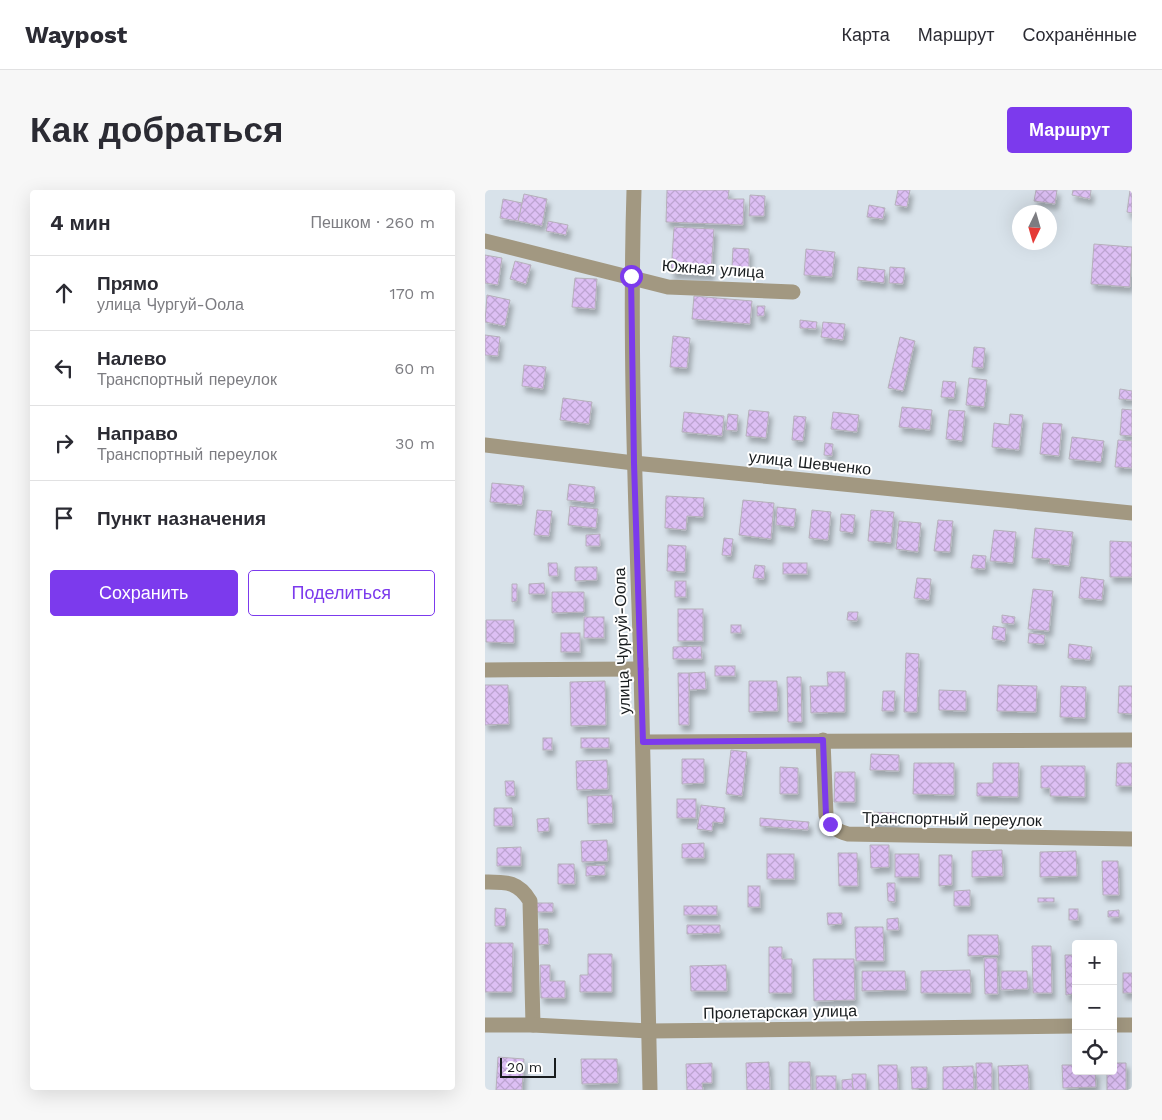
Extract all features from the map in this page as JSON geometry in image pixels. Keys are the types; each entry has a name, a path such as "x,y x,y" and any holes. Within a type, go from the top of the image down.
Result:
{"street":[{"name":"улица Чургуй-Оола","path":"634,190 631,276 634,463 643,742 650,1090"},
{"name":"Южная улица","path":"485,241 631,276 668,287 793,292"},
{"name":"улица Шевченко","path":"485,446 634,463 1132,513"},
{"path":"485,670 641,669"},
{"name":"Транспортный переулок","path":"823,740 826,815 830,824 837,831 848,834 1132,839"},
{"path":"643,742 1132,740"},
{"path":"485,882 511,883 523,890 529,901 533,1025"},
{"name":"Пролетарская улица","path":"485,1025 533,1025 649,1031 1072,1026"},
{"path":"1117,1025 1132,1025"}],"building":[{"path":"667,190 729,190 728,199 744,199 743,225 666,222"},
{"path":"898,190 910,190 907,207 895,205"},
{"path":"1036,190 1057,190 1055,204 1034,201"},
{"path":"1073,190 1091,190 1090,199 1072,195"},
{"path":"1130,190 1132,190 1132,213 1127,212"},
{"path":"524,194 547,199 542,226 518,221"},
{"path":"750,195 765,196 764,216 749,216"},
{"path":"503,199 522,203 518,221 500,218"},
{"path":"869,205 885,208 883,219 867,217"},
{"path":"548,221 568,225 566,235 546,231"},
{"path":"674,227 714,229 711,275 671,273"},
{"path":"1094,244 1132,247 1130,287 1091,284"},
{"path":"733,248 749,249 749,268 732,267"},
{"path":"806,249 835,252 832,277 804,275"},
{"path":"485,255 502,258 498,285 485,283"},
{"path":"515,261 531,265 526,284 510,279"},
{"path":"858,267 885,270 884,283 857,280"},
{"path":"890,267 905,268 903,284 889,283"},
{"path":"575,278 597,279 595,309 572,307"},
{"path":"487,295 510,300 505,326 485,322"},
{"path":"694,296 752,301 750,324 692,319"},
{"path":"757,306 765,306 764,316 757,316"},
{"path":"800,320 817,322 816,329 800,328"},
{"path":"823,322 845,324 843,340 821,337"},
{"path":"485,335 500,337 498,356 485,355"},
{"path":"673,336 690,338 687,368 670,367"},
{"path":"900,337 915,341 903,391 888,388"},
{"path":"974,347 985,348 983,368 972,367"},
{"path":"524,365 546,367 543,389 522,386"},
{"path":"969,378 987,380 984,407 966,405"},
{"path":"943,381 956,382 954,398 941,397"},
{"path":"1120,389 1132,391 1132,400 1119,399"},
{"path":"563,398 592,402 589,424 560,420"},
{"path":"902,407 932,410 930,430 899,427"},
{"path":"1122,409 1132,410 1132,436 1120,435"},
{"path":"749,410 769,412 766,438 746,436"},
{"path":"949,410 965,411 962,441 946,439"},
{"path":"684,412 724,416 722,436 682,432"},
{"path":"833,412 859,415 857,432 831,429"},
{"path":"728,414 738,415 737,431 726,430"},
{"path":"1010,414 1023,415 1019,450 992,447 994,423 1009,425"},
{"path":"794,416 806,417 803,441 792,440"},
{"path":"1043,423 1062,424 1059,456 1040,454"},
{"path":"1072,437 1104,441 1101,462 1069,459"},
{"path":"1118,440 1132,441 1132,468 1115,467"},
{"path":"825,443 833,444 832,456 824,455"},
{"path":"492,483 524,486 522,505 490,502"},
{"path":"569,484 595,487 594,503 567,500"},
{"path":"666,496 704,498 703,517 687,516 686,530 665,528"},
{"path":"743,500 774,503 771,539 739,535"},
{"path":"570,506 598,509 596,528 568,525"},
{"path":"777,507 796,509 794,527 776,525"},
{"path":"537,510 552,511 549,536 534,535"},
{"path":"812,510 831,512 828,540 809,538"},
{"path":"871,510 894,512 891,543 868,541"},
{"path":"841,514 855,515 853,533 840,531"},
{"path":"938,520 953,521 950,552 934,551"},
{"path":"899,521 921,523 918,552 896,549"},
{"path":"1035,528 1073,532 1069,566 1049,564 1050,559 1032,558"},
{"path":"994,530 1016,532 1013,563 990,561"},
{"path":"600,534 600,546 586,546 586,535"},
{"path":"724,538 733,539 731,556 722,555"},
{"path":"1110,541 1132,542 1132,577 1110,577"},
{"path":"668,545 686,546 685,572 667,571"},
{"path":"973,555 986,556 985,569 971,568"},
{"path":"548,563 557,563 558,576 549,576"},
{"path":"783,563 807,563 807,574 783,574"},
{"path":"755,565 765,566 764,579 753,578"},
{"path":"575,567 597,567 597,580 575,581"},
{"path":"1081,577 1104,580 1102,600 1079,598"},
{"path":"917,578 931,579 929,600 914,598"},
{"path":"675,581 686,581 686,597 675,597"},
{"path":"544,583 545,594 529,594 529,584"},
{"path":"512,584 517,584 517,601 512,602"},
{"path":"1033,589 1053,591 1049,631 1028,629"},
{"path":"552,592 584,592 584,612 552,613"},
{"path":"678,609 703,609 703,641 678,641"},
{"path":"848,612 858,612 857,621 847,620"},
{"path":"1002,615 1015,617 1014,624 1002,623"},
{"path":"584,617 604,617 604,638 584,638"},
{"path":"486,620 514,620 514,643 486,642"},
{"path":"731,625 741,625 741,633 731,633"},
{"path":"993,626 1006,628 1005,641 992,639"},
{"path":"561,633 580,633 580,652 561,652"},
{"path":"1029,633 1045,635 1044,644 1028,643"},
{"path":"1069,644 1092,647 1090,660 1068,658"},
{"path":"701,646 702,659 673,659 673,647"},
{"path":"906,653 919,654 917,712 904,712"},
{"path":"715,666 735,666 735,676 715,676"},
{"path":"705,672 706,689 689,690 689,673"},
{"path":"827,672 845,672 845,712 811,713 810,686 828,686"},
{"path":"678,673 689,673 689,725 679,725"},
{"path":"787,677 801,677 802,722 788,722"},
{"path":"605,681 606,725 571,726 570,682"},
{"path":"749,681 777,681 778,711 749,712"},
{"path":"485,685 508,685 509,724 485,725"},
{"path":"998,685 1037,686 1036,712 997,711"},
{"path":"1061,686 1086,687 1085,718 1060,717"},
{"path":"1119,686 1132,686 1132,714 1118,713"},
{"path":"939,690 966,691 966,711 939,710"},
{"path":"883,691 895,691 894,711 882,711"},
{"path":"543,738 552,738 552,750 543,750"},
{"path":"581,738 609,738 609,748 581,748"},
{"path":"731,750 747,752 742,796 726,794"},
{"path":"871,754 899,755 899,771 870,770"},
{"path":"682,759 704,759 704,783 682,784"},
{"path":"607,760 608,789 577,790 576,761"},
{"path":"914,763 954,763 954,795 913,794"},
{"path":"993,763 1019,763 1018,797 977,796 977,783 993,783"},
{"path":"1117,763 1132,763 1132,786 1116,786"},
{"path":"1041,766 1085,766 1085,797 1050,796 1050,788 1041,788"},
{"path":"780,767 798,768 798,794 780,794"},
{"path":"835,772 855,772 855,802 834,802"},
{"path":"505,781 514,781 515,796 506,796"},
{"path":"612,795 613,823 588,824 587,796"},
{"path":"677,799 696,799 696,818 677,818"},
{"path":"701,805 725,808 723,823 713,822 712,831 697,829"},
{"path":"494,808 512,808 513,826 494,826"},
{"path":"866,812 897,813 897,824 866,824"},
{"path":"549,818 549,831 538,832 537,819"},
{"path":"760,818 809,822 808,830 760,826"},
{"path":"607,840 608,861 582,862 581,841"},
{"path":"704,843 704,858 682,858 682,844"},
{"path":"870,845 889,845 889,867 871,868"},
{"path":"521,847 521,866 497,866 497,848"},
{"path":"1002,850 1003,876 972,877 972,851"},
{"path":"1076,851 1077,876 1040,877 1040,852"},
{"path":"838,853 857,853 858,886 839,886"},
{"path":"767,854 794,854 794,879 767,879"},
{"path":"895,854 919,854 919,877 895,877"},
{"path":"939,855 952,855 952,885 939,886"},
{"path":"1102,861 1118,861 1119,895 1103,895"},
{"path":"558,864 574,864 575,884 558,884"},
{"path":"605,865 605,875 586,876 586,866"},
{"path":"887,883 895,883 895,902 888,901"},
{"path":"748,886 760,886 760,907 748,907"},
{"path":"970,890 970,906 954,906 954,891"},
{"path":"1038,898 1054,898 1054,902 1038,902"},
{"path":"536,903 553,903 553,912 537,912"},
{"path":"684,906 717,906 717,915 684,915"},
{"path":"495,908 506,909 505,926 495,926"},
{"path":"1069,909 1078,909 1078,920 1069,920"},
{"path":"1119,910 1119,917 1108,917 1108,911"},
{"path":"827,913 842,913 842,924 828,925"},
{"path":"898,918 899,930 887,930 887,919"},
{"path":"687,925 720,925 720,933 687,934"},
{"path":"855,927 883,927 884,961 856,961"},
{"path":"539,929 548,929 549,944 539,945"},
{"path":"968,935 998,935 999,955 968,956"},
{"path":"485,943 513,943 512,992 485,992"},
{"path":"1032,946 1051,946 1052,993 1033,993"},
{"path":"769,947 782,947 782,959 792,959 792,993 769,993"},
{"path":"588,954 612,954 612,992 580,992 580,975 588,975"},
{"path":"1065,955 1072,955 1072,994 1066,995"},
{"path":"984,958 997,958 998,994 985,994"},
{"path":"813,959 854,959 855,1000 814,1001"},
{"path":"540,965 550,965 550,981 565,981 565,998 541,998"},
{"path":"726,965 727,991 691,991 690,966"},
{"path":"970,970 971,993 921,993 921,971"},
{"path":"862,971 905,971 906,990 862,991"},
{"path":"1001,971 1027,971 1028,989 1001,990"},
{"path":"1123,973 1132,973 1132,993 1123,993"},
{"path":"498,1057 524,1059 522,1090 496,1090"},
{"path":"581,1059 617,1059 618,1083 582,1084"},
{"path":"769,1062 770,1090 747,1090 746,1063"},
{"path":"789,1062 810,1062 811,1090 789,1090"},
{"path":"712,1063 712,1083 702,1083 703,1090 687,1090 686,1064"},
{"path":"976,1063 992,1063 992,1090 977,1090"},
{"path":"1117,1063 1126,1063 1126,1090 1107,1090 1107,1075 1117,1075"},
{"path":"878,1065 897,1065 898,1090 879,1090"},
{"path":"1028,1065 1029,1090 999,1090 998,1066"},
{"path":"1062,1065 1072,1065 1072,1075 1095,1075 1096,1087 1063,1088"},
{"path":"973,1066 974,1089 943,1090 943,1067"},
{"path":"911,1067 927,1067 927,1088 912,1089"},
{"path":"852,1074 866,1074 866,1090 853,1090"},
{"path":"816,1076 836,1076 836,1090 816,1090"},
{"path":"852,1079 853,1090 842,1090 842,1080"}],"route":[{"path":"631,276 634,463 643,742 823,740 826,815 830,824"}]}
